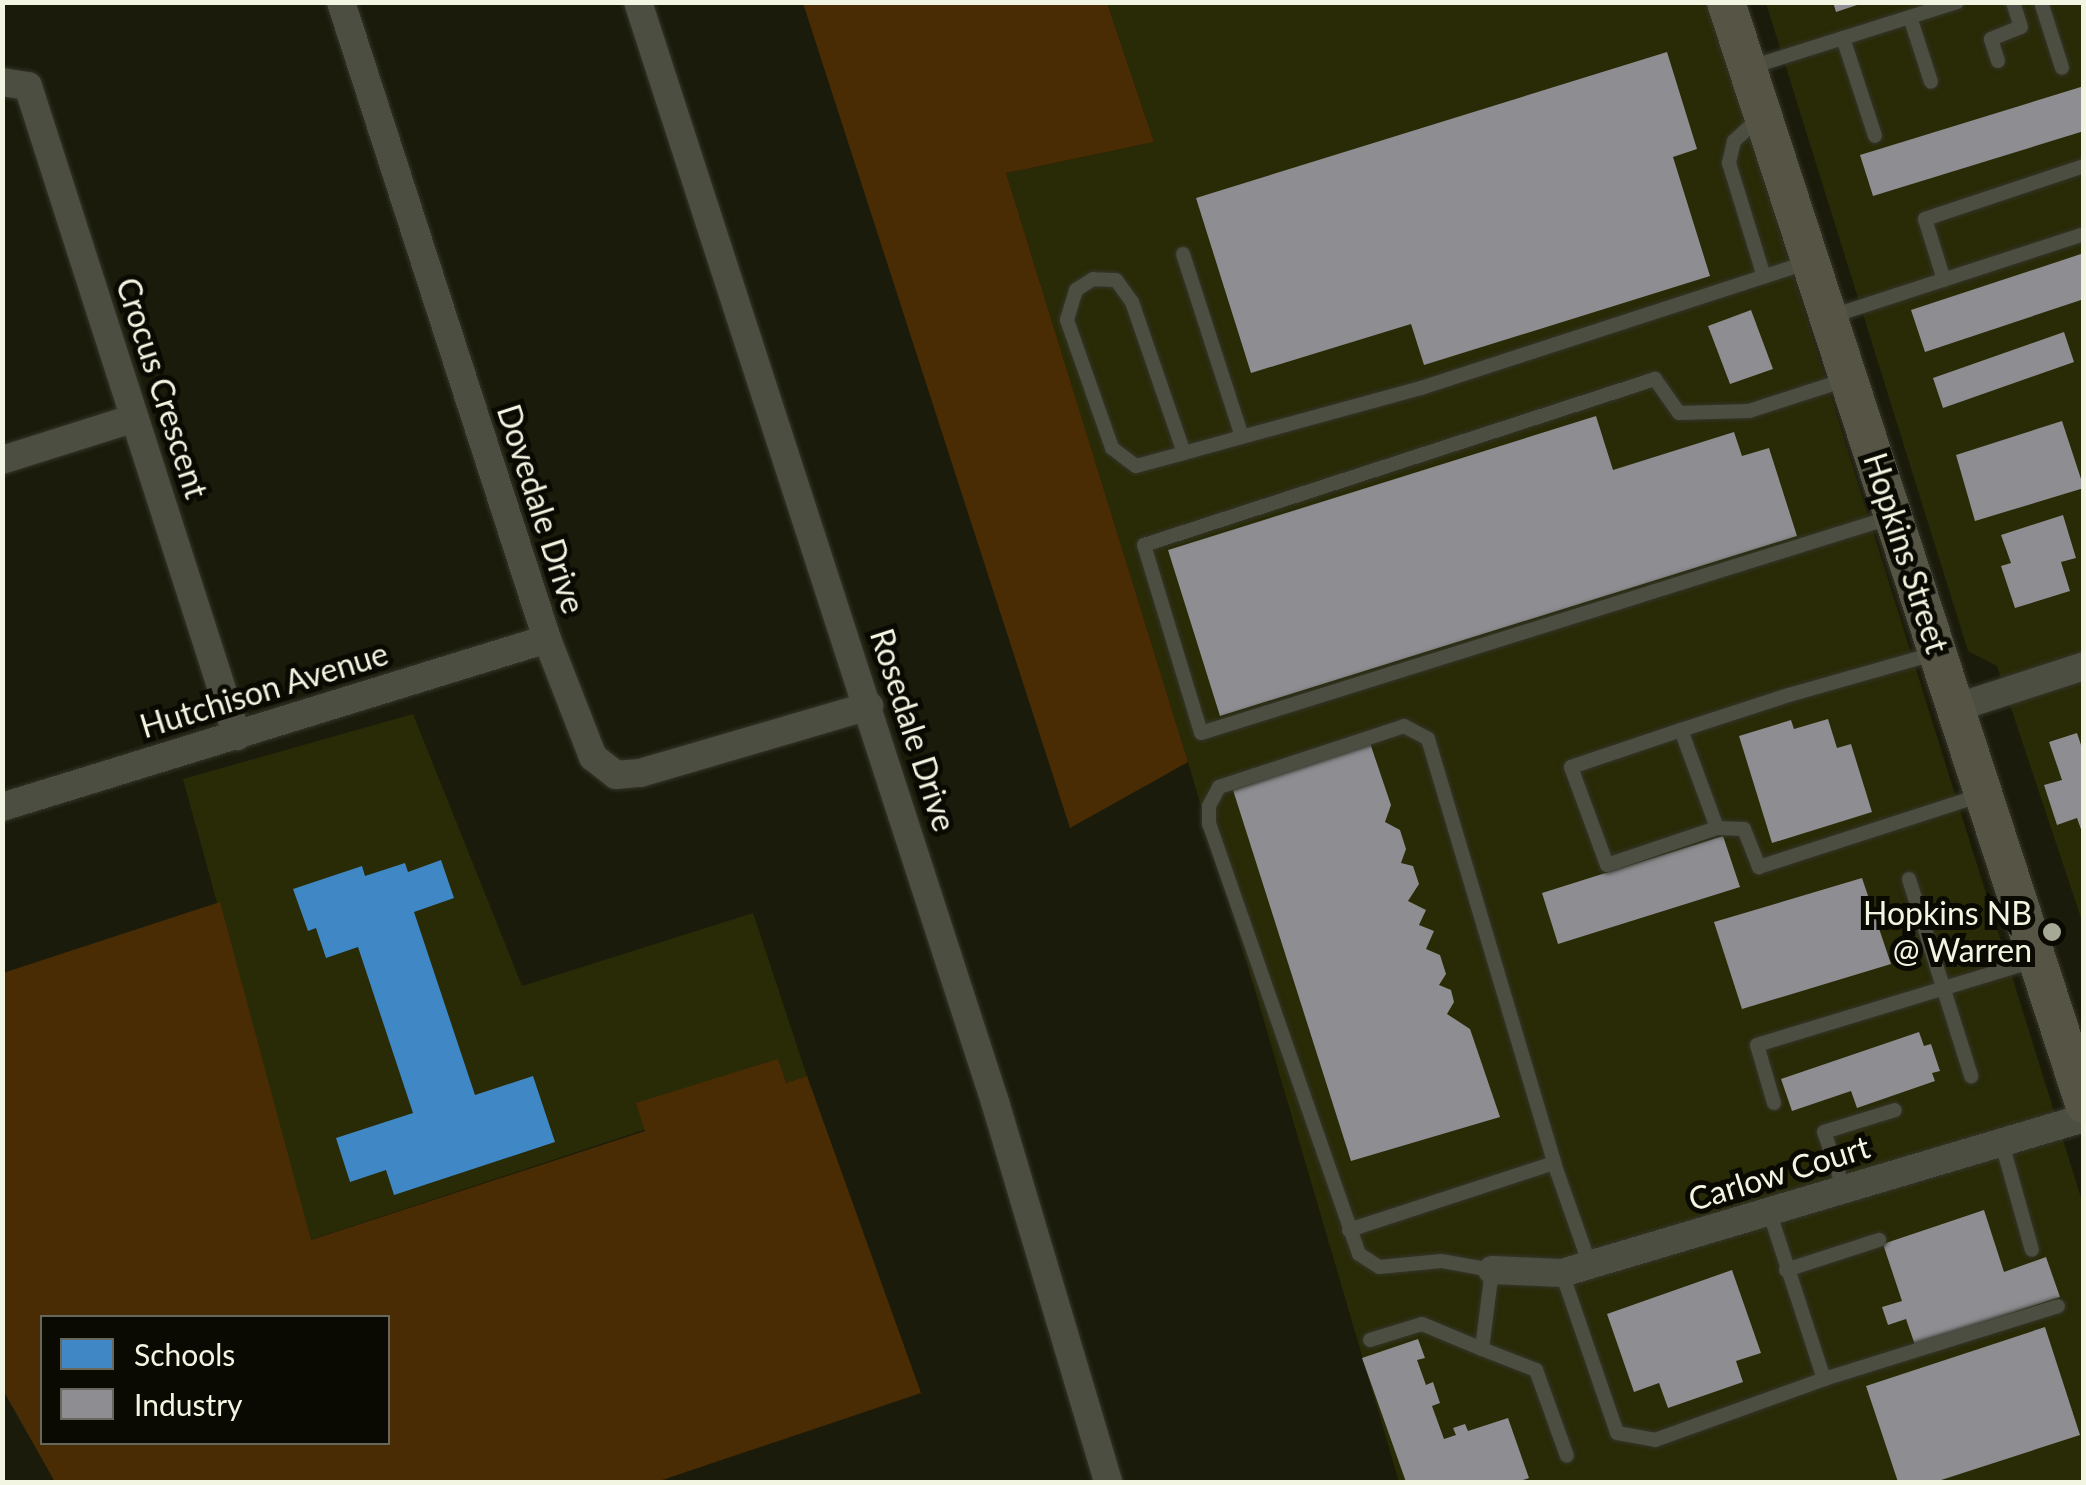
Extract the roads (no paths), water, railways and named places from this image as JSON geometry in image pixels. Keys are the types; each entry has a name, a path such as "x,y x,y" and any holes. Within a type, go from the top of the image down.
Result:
{"main road":[{"name":"Hopkins Street","path":"1726,2 1896,515 2082,1100"}],"street":[{"name":"Dovedale Drive","path":"341,2 547,640 593,757 616,775 640,773 869,706"},
{"name":"Rosedale Drive","path":"638,2 995,1102 1108,1482"},
{"name":"Crocus Crescent","path":"2,82 28,86 237,736"},
{"path":"2,460 134,418"},
{"name":"Hutchison Avenue","path":"2,807 547,640"},
{"path":"1956,708 2084,666"},
{"name":"Carlow Court","path":"1492,1270 1576,1269 1770,1214 2001,1140 2082,1100"}],"lane":[{"path":"1998,62 1990,38 2021,28 2014,2"},
{"path":"2041,2 2062,68"},
{"path":"1747,68 1946,4"},
{"path":"1910,17 1931,82"},
{"path":"1843,38 1875,136"},
{"path":"1762,115 1734,140 1729,163 1764,277"},
{"path":"1944,280 1924,219 2084,166"},
{"path":"1828,317 2084,234"},
{"path":"1183,254 1242,437"},
{"path":"1184,453 1132,302 1116,280 1093,279 1076,290 1066,320 1112,448 1136,466 1184,453 1242,437 1456,377 1810,262"},
{"path":"1848,378 1749,410 1680,413 1655,378 1144,545 1201,733 1896,515"},
{"path":"1939,652 1571,767 1608,865 1717,828 1744,829 1759,867 1982,795"},
{"path":"1482,1349 1492,1270 1441,1262 1379,1266 1359,1254 1209,824 1209,806 1219,787 1404,726 1428,739 1554,1163 1576,1269 1618,1432 1655,1440 1824,1379 2058,1306"},
{"path":"1681,730 1717,828"},
{"path":"1910,879 1970,1076"},
{"path":"1774,1103 1757,1045 2038,960"},
{"path":"1844,1190 1824,1132 1895,1110"},
{"path":"2001,1140 2032,1250"},
{"path":"1349,1230 1554,1163"},
{"path":"1770,1214 1824,1379"},
{"path":"1786,1270 1879,1240"},
{"path":"1370,1340 1422,1324 1536,1370 1567,1456"}],"place":[{"name":"Hopkins NB @ Warren","path":"2052,932"}]}
